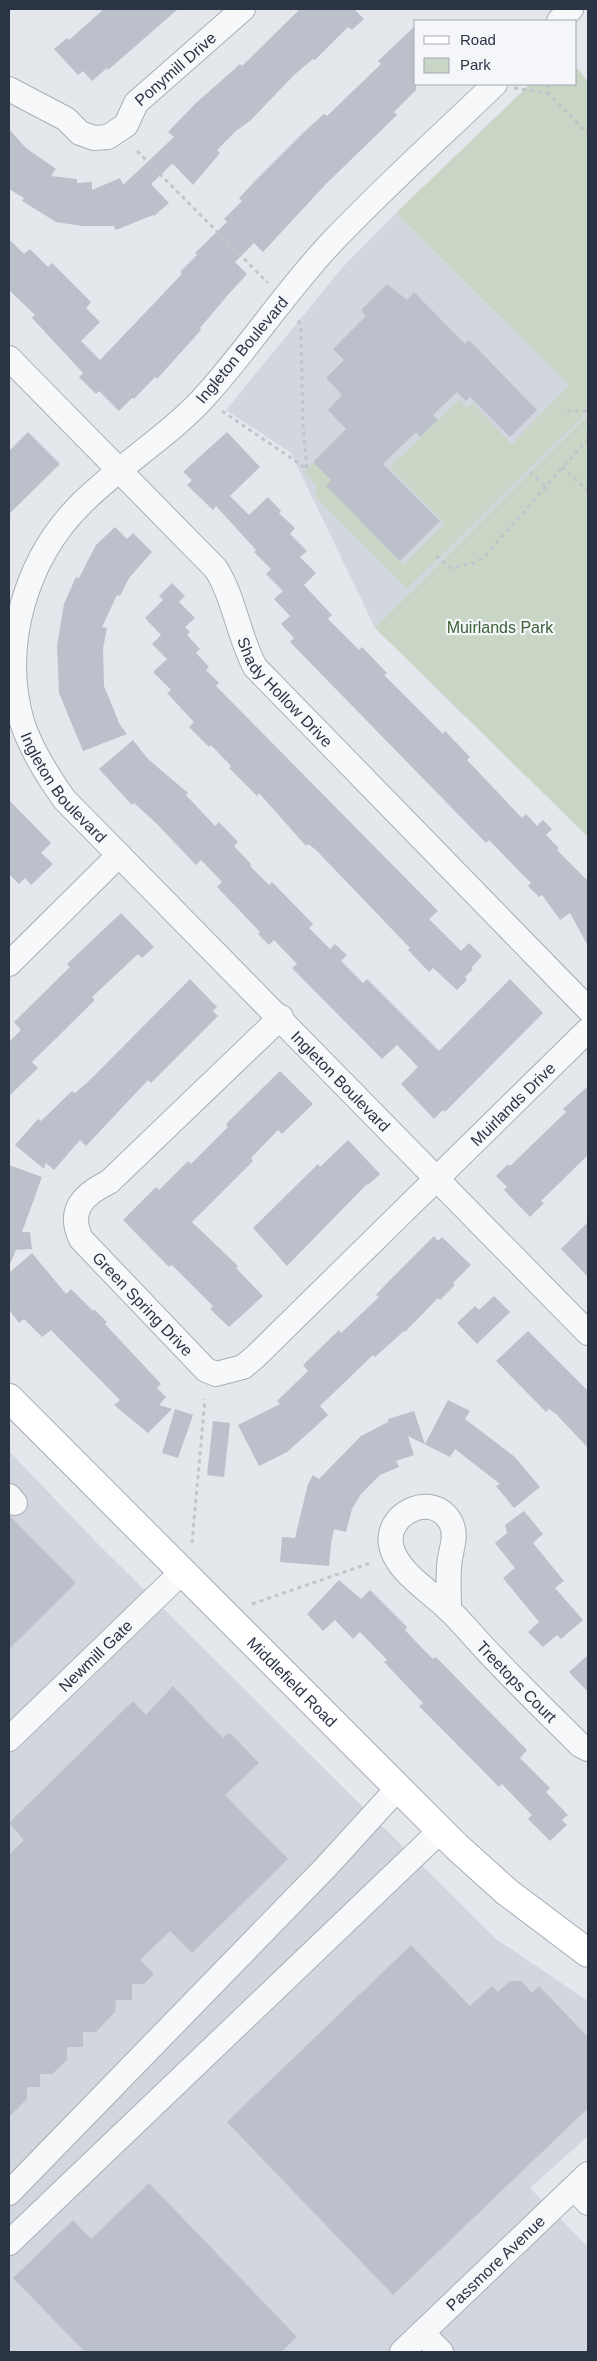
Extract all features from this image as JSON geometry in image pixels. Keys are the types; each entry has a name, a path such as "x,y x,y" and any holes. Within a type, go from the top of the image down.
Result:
{"main road":[{"name":"Middlefield Road","path":"9,1398 440,1831 507,1892 588,1953"}],"street":[{"name":"Ponymill Drive","path":"9,89 66,119 80,134 94,138 108,136 126,125 136,104 243,9"},
{"path":"560,20 572,9"},
{"name":"Ingleton Boulevard","path":"503,86 329,245 202,399 82,503 50,540 30,579 21,605 14,646 13,704 44,771 64,799 588,1333"},
{"name":"Shady Hollow Drive","path":"9,358 216,569 229,593 242,637 255,667 588,1009"},
{"path":"9,964 119,855"},
{"name":"Green Spring Drive","path":"281,1018 109,1182 93,1190 80,1202 77,1213 75,1228 81,1240 200,1364 216,1374 243,1367 438,1178"},
{"name":"Muirlands Drive","path":"438,1178 588,1030"},
{"name":"Newmill Gate","path":"9,1739 181,1572"},
{"name":"Treetops Court","path":"449,1609 555,1720 580,1745 588,1749"},
{"path":"9,2193 326,1867 398,1788"},
{"path":"9,2243 440,1831"},
{"name":"Passmore Avenue","path":"402,2352 583,2188"},
{"path":"422,2333 441,2352"}],"path":[{"path":"547,85 548,93"},
{"path":"503,86 548,93 588,134"},
{"path":"137,151 268,283"},
{"path":"222,411 307,469 303,428 301,328 298,319"},
{"path":"567,411 588,411"},
{"path":"436,556 451,568 478,561 588,439"},
{"path":"562,467 588,491"},
{"path":"530,472 545,487"},
{"path":"192,1542 205,1399"},
{"path":"252,1604 373,1562"}],"shaded area":[{"path":"396,213 588,404 588,415 375,628 291,453 226,410 342,268"},
{"path":"9,1451 95,1541 496,1939 588,2001 588,2136 530,2188 588,2247 588,2352 9,2352"}],"green space":[{"path":"577,68 588,82 588,404 582,417 407,589 316,497 316,485 304,472 314,462 343,492 338,498 403,565 445,524 390,467 459,400 467,408 472,403 512,444 569,385 396,213 529,85 577,85"},
{"name":"Muirlands Park","path":"588,415 588,837 375,628"}],"building":[{"path":"104,9 178,9 108,70 107,68 92,81 83,71 78,75 54,49 67,38 69,40"},
{"path":"300,9 354,9 364,19 352,30 348,27 315,60 313,59 294,75 251,120 236,131 217,150 220,153 193,185 173,164 171,165 151,184 169,203 154,216 116,230 114,226 82,226 56,222 22,201 24,198 9,189 9,129 26,148 56,169 51,176 77,179 77,183 92,182 92,190 120,178 123,185 174,137 168,132 195,104 240,64 242,66"},
{"path":"414,27 414,85 416,85 416,90 394,112 397,115 326,184 263,252 254,243 235,262 247,274 200,328 201,330 157,379 155,377 134,399 132,398 119,411 99,391 96,394 79,377 83,373 32,318 35,315 9,290 9,239 24,254 30,249 48,267 52,263 91,302 86,308 100,322 81,341 100,360 182,274 180,272 197,255 195,253 227,222 224,219 242,201 239,198 305,131 324,114 327,116 381,64 378,61"},
{"path":"387,284 407,300 414,292 465,344 469,340 537,410 510,437 470,397 466,401 457,392 433,415 438,420 420,437 416,432 383,464 440,521 400,561 326,486 331,480 313,462 346,429 328,410 342,395 326,378 344,360 333,349 366,316 361,310"},
{"path":"28,432 60,464 9,514 9,451"},
{"path":"227,432 260,467 230,496 249,515 268,497 281,511 279,513 295,528 290,534 307,551 300,557 316,573 304,585 332,615 328,619 359,650 362,647 387,673 384,675 443,734 445,731 470,757 467,760 522,818 526,814 537,826 543,820 552,829 546,835 559,848 557,850 588,881 588,946 570,913 560,920 542,895 539,897 528,886 531,883 489,840 486,843 290,642 294,638 281,624 290,616 274,599 283,591 266,574 271,569 254,552 256,550 216,506 213,510 187,485 192,480 183,472"},
{"path":"115,527 127,539 133,533 152,552 129,578 120,596 117,595 102,627 107,628 103,649 104,686 120,725 127,734 83,751 59,693 57,646 64,604 76,577 79,578 96,545"},
{"path":"172,583 185,596 179,602 195,618 185,627 190,632 187,635 200,649 196,653 209,667 206,670 219,683 216,686 438,911 429,919 461,951 469,943 482,956 465,977 467,980 457,990 433,968 429,972 408,950 410,948 315,849 308,844 306,846 259,793 257,796 229,768 231,766 211,745 209,747 189,727 194,722 167,693 171,690 153,672 167,659 152,644 161,635 145,618 163,600 159,596"},
{"path":"133,740 148,759 188,793 186,795 215,826 219,822 238,842 234,846 251,864 250,866 269,885 272,882 313,924 309,928 330,949 335,944 347,955 341,961 363,983 367,979 439,1051 510,979 543,1013 445,1112 443,1110 434,1119 401,1084 418,1067 397,1045 382,1059 292,968 297,964 274,940 269,945 258,934 260,932 217,887 222,882 201,860 196,865 157,824 134,803 132,805 99,769"},
{"path":"9,800 51,843 41,853 53,864 31,885 25,878 19,884 9,874"},
{"path":"121,913 154,947 142,958 138,954 92,997 95,1000 32,1062 38,1068 9,1096 9,1042 21,1030 14,1022 70,967 67,964"},
{"path":"190,979 217,1007 213,1011 218,1016 151,1083 148,1080 86,1146 80,1140 54,1170 46,1163 44,1169 15,1145 38,1119 41,1121 72,1091 75,1093 92,1078"},
{"path":"280,1071 313,1104 282,1134 278,1130 251,1158 253,1161 192,1222 238,1266 236,1268 263,1296 229,1327 210,1309 213,1306 172,1265 169,1267 123,1220 156,1187 159,1190 188,1161 191,1164 228,1127 226,1124"},
{"path":"588,1086 588,1155 541,1201 544,1203 530,1217 504,1190 507,1187 496,1176 508,1164 510,1166 566,1112 563,1109"},
{"path":"348,1140 380,1174 367,1184 287,1266 253,1228 318,1164 320,1167"},
{"path":"9,1165 42,1177 22,1232 30,1232 32,1249 16,1250 10,1264"},
{"path":"588,1222 588,1277 561,1249"},
{"path":"434,1236 438,1241 442,1237 471,1265 453,1283 455,1285 440,1300 438,1298 405,1332 375,1357 373,1355 320,1406 328,1415 287,1452 259,1466 238,1425 280,1404 277,1401 308,1371 303,1365 339,1330 341,1333 379,1297 376,1295"},
{"path":"32,1253 66,1294 71,1289 107,1322 105,1324 161,1384 157,1388 166,1397 159,1405 172,1409 148,1433 114,1405 120,1400 51,1330 42,1337 24,1319 19,1323 9,1310 9,1273"},
{"path":"494,1296 510,1312 477,1344 457,1323 475,1306 479,1310"},
{"path":"528,1331 588,1391 588,1448 556,1414 549,1409 546,1412 496,1361"},
{"path":"448,1400 470,1411 465,1419 515,1457 540,1487 514,1508 496,1486 500,1484 455,1449 450,1457 408,1436 414,1455 396,1461 399,1467 380,1475 361,1494 352,1509 346,1532 334,1529 329,1566 280,1562 282,1537 295,1538 308,1484 313,1475 319,1479 361,1436 388,1422 388,1419 414,1411 425,1444"},
{"path":"175,1409 193,1415 178,1458 162,1453"},
{"path":"213,1421 230,1423 224,1477 207,1475"},
{"path":"524,1511 543,1534 533,1543 564,1581 555,1588 583,1620 561,1639 557,1635 543,1647 528,1632 539,1622 503,1578 515,1568 495,1543 507,1533 505,1525"},
{"path":"9,1515 76,1583 9,1649"},
{"path":"339,1580 361,1599 370,1590 407,1627 405,1630 419,1645 433,1659 436,1657 527,1750 520,1758 550,1788 546,1792 568,1815 562,1820 567,1825 550,1841 528,1819 532,1815 502,1784 499,1787 419,1706 423,1703 384,1662 387,1660 360,1632 353,1639 335,1620 323,1631 307,1614"},
{"path":"588,1655 588,1692 569,1672"},
{"path":"173,1686 223,1738 228,1733 231,1734 259,1763 225,1795 288,1859 192,1953 170,1931 140,1960 154,1974 144,1984 132,1984 132,2000 116,2000 115,2012 96,2032 83,2032 83,2047 67,2047 67,2060 52,2074 40,2074 40,2087 27,2087 27,2099 9,2117 9,1855 24,1840 9,1823 133,1701 146,1715"},
{"path":"411,1945 470,2006 492,1986 498,1992 510,1981 521,1981 532,1993 539,1986 588,2037 588,2108 393,2295 227,2122"},
{"path":"149,2183 297,2337 281,2352 85,2352 13,2278 73,2220 91,2239"}]}
